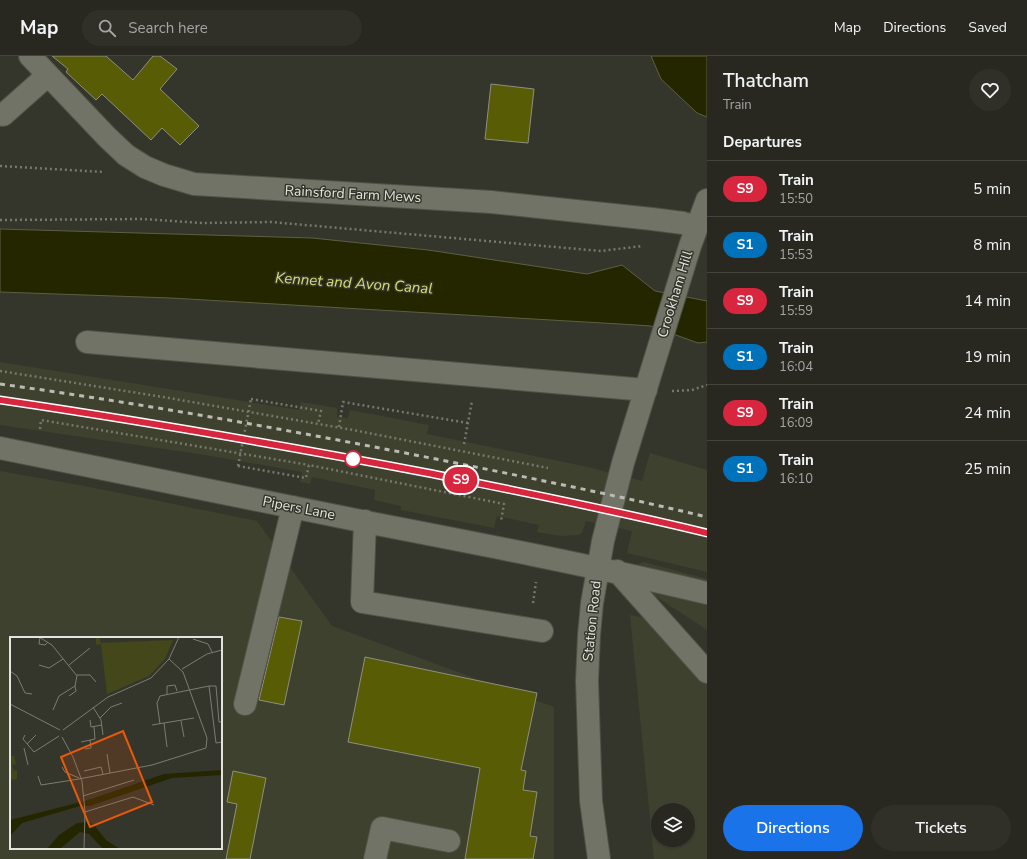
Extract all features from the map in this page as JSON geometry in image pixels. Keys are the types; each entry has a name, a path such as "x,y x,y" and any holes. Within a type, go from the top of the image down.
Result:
{"street":[{"name":"Rainsford Farm Mews","path":"30,56 126,155 152,170 194,184 491,202 652,219 683,223 696,227"},
{"path":"3,115 48,75"},
{"name":"Crookham Hill","path":"646,390 687,253 707,200"},
{"path":"87,342 646,390"},
{"name":"Station Road","path":"599,859 591,801 587,681 589,635 607,569 614,496 646,390"},
{"name":"Pipers Lane","path":"0,448 607,569 707,592"},
{"path":"245,704 293,507"},
{"path":"365,521 362,602 535,630"},
{"path":"607,569 707,672"},
{"path":"375,859 382,828 449,841"}],"path":[{"path":"0,166 110,172"},
{"path":"0,220 143,219 202,223 271,222 601,251 646,246"},
{"path":"0,371 339,427 548,468"},
{"path":"670,391 692,390 707,384"},
{"path":"309,465 306,478 238,466 251,398 321,411 318,424"},
{"path":"339,427 343,402 468,425 464,444"},
{"path":"40,431 42,420 309,465 504,504 501,521 507,522"},
{"path":"535,630 537,580"}],"shaded area":[{"path":"0,362 299,410 301,402 337,408 337,417 348,418 350,410 429,425 427,434 588,467 642,481 650,453 707,470 707,572 627,553 632,531 586,521 582,533 578,535 561,536 537,532 539,525 497,516 494,528 401,510 401,506 374,500 375,490 312,477 310,484 300,482 302,472 205,455 0,425"},
{"path":"0,471 90,487 257,521 332,626 554,707 554,859 0,859"},
{"path":"644,562 707,579 707,630 617,571"},
{"path":"630,615 681,625 707,655 707,859 654,859 653,847 695,847 695,803 651,803 651,828"}],"water":[{"path":"651,56 707,56 707,117 697,113 661,79"},
{"name":"Kennet and Avon Canal","path":"0,229 312,238 428,250 587,274 622,265 655,291 707,301 707,342 698,343 651,326 171,298 0,292"}],"building":[{"path":"52,56 106,56 133,80 153,56 160,56 177,69 160,89 199,126 180,145 162,128 151,140 102,94 96,100 66,72 68,69"},
{"path":"491,84 534,89 528,143 485,139"},
{"path":"279,617 302,621 284,705 259,700"},
{"path":"365,657 537,693 521,770 526,771 523,790 537,792 530,836 537,837 533,859 465,859 480,768 348,742"},
{"path":"233,771 266,778 250,859 226,859 237,804 227,802"}],"railway":[{"path":"0,384 172,410 343,441 550,482 707,517"},
{"path":"0,400 164,425 326,454 571,502 707,533"}],"train":[{"name":"S9","path":"0,400 248,440 397,467 594,506 707,533"}]}
